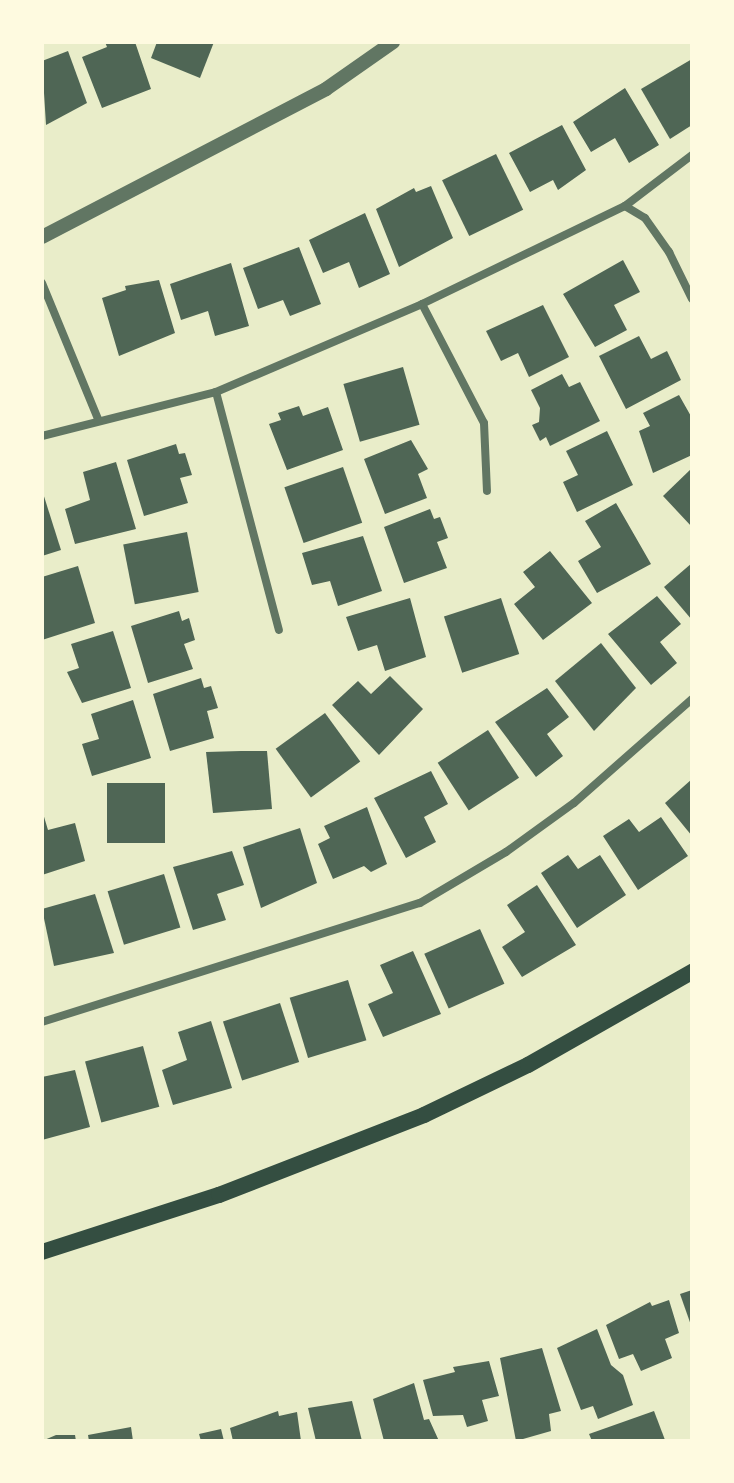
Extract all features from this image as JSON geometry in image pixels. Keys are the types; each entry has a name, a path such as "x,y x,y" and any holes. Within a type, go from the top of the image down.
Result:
{"main road":[{"path":"42,1252 219,1195 424,1115 528,1065 692,972"}],"street":[{"path":"42,237 326,89 393,42"},
{"path":"42,436 98,419 216,392 422,304 625,206 692,155"},
{"path":"625,206 645,218 669,252 692,299"},
{"path":"42,283 98,419"},
{"path":"422,304 484,423 487,491"},
{"path":"216,392 279,630"},
{"path":"42,1022 420,903 506,852 574,803 692,699"}],"building":[{"path":"105,42 135,42 151,89 102,108 82,57 107,47"},
{"path":"157,42 214,42 200,78 151,58"},
{"path":"68,51 87,103 46,125 42,61"},
{"path":"692,59 692,125 670,139 641,89"},
{"path":"625,88 659,145 629,163 615,138 591,152 573,122"},
{"path":"562,125 586,170 558,190 553,180 530,192 509,153"},
{"path":"496,154 523,210 469,236 442,180"},
{"path":"431,186 453,238 399,267 376,209 414,188 416,192"},
{"path":"365,213 390,274 359,288 349,262 323,273 309,240"},
{"path":"299,247 321,304 290,316 283,300 258,309 243,268"},
{"path":"623,260 640,292 614,305 627,330 595,347 563,294"},
{"path":"231,263 249,326 215,336 208,311 181,320 170,284"},
{"path":"159,280 175,333 119,356 102,298 126,290 125,286"},
{"path":"543,305 569,357 529,377 518,353 501,361 486,331"},
{"path":"639,336 651,359 667,351 681,380 626,409 599,356"},
{"path":"403,367 420,425 360,442 343,384"},
{"path":"562,374 569,387 580,382 600,421 550,446 546,437 540,441 532,425 539,422 540,408 531,390"},
{"path":"679,395 692,418 692,455 653,473 639,431 650,426 643,413"},
{"path":"299,406 303,416 328,407 343,450 287,470 269,424 281,420 278,413"},
{"path":"607,431 633,485 577,512 563,482 578,475 566,451"},
{"path":"411,440 428,469 418,474 427,498 385,514 364,459"},
{"path":"176,444 179,454 185,453 192,475 180,478 188,503 144,516 127,460"},
{"path":"116,462 136,529 75,544 65,509 90,500 83,472"},
{"path":"343,467 362,523 304,543 284,487"},
{"path":"692,468 692,527 663,496"},
{"path":"42,490 61,550 42,556"},
{"path":"616,503 651,564 597,593 578,561 601,547 585,521"},
{"path":"430,509 434,519 440,517 448,538 437,542 447,568 404,583 384,527"},
{"path":"187,532 199,592 135,604 123,544"},
{"path":"363,536 382,591 338,606 330,581 312,585 302,553"},
{"path":"550,551 592,603 543,640 514,604 535,587 523,572"},
{"path":"692,563 692,620 664,587"},
{"path":"78,566 95,623 42,640 42,577"},
{"path":"657,596 681,624 660,642 677,663 651,685 608,634"},
{"path":"410,598 426,657 385,671 377,645 358,651 346,617"},
{"path":"501,598 519,654 462,673 444,617"},
{"path":"179,611 182,621 189,618 195,640 184,644 193,669 148,683 131,626"},
{"path":"113,631 131,688 82,703 67,672 79,668 71,644"},
{"path":"601,643 636,688 594,731 555,681"},
{"path":"390,676 423,709 379,755 332,705 358,681 371,694"},
{"path":"201,678 204,688 211,686 218,708 207,711 214,738 170,751 153,694"},
{"path":"547,688 569,717 547,734 563,756 536,777 495,722"},
{"path":"133,700 151,758 92,776 82,744 99,739 91,714"},
{"path":"325,713 360,762 311,797 276,749"},
{"path":"488,730 519,778 469,810 438,763"},
{"path":"267,751 272,809 213,813 206,752"},
{"path":"431,771 448,804 424,817 436,842 406,858 374,798"},
{"path":"692,779 692,836 665,803"},
{"path":"107,783 165,783 165,843 107,843"},
{"path":"367,807 387,864 371,872 364,866 333,879 318,844 330,838 324,826"},
{"path":"42,810 48,830 75,823 85,861 42,875"},
{"path":"661,817 688,856 638,890 603,836 629,819 639,832"},
{"path":"300,828 317,883 261,908 243,847"},
{"path":"232,851 244,885 217,894 226,920 193,930 173,867"},
{"path":"568,855 578,869 600,855 626,895 577,928 541,873"},
{"path":"164,874 180,928 124,945 108,891"},
{"path":"537,885 576,945 522,977 502,947 525,932 507,905"},
{"path":"95,894 114,953 54,966 42,909"},
{"path":"480,929 504,984 449,1009 424,954"},
{"path":"413,951 441,1014 383,1037 368,1004 393,993 380,965"},
{"path":"348,980 366,1040 308,1058 290,998"},
{"path":"280,1003 299,1062 242,1081 223,1022"},
{"path":"211,1021 232,1088 173,1105 162,1070 187,1060 178,1032"},
{"path":"143,1046 159,1107 101,1122 85,1062"},
{"path":"75,1070 90,1127 42,1140 42,1077"},
{"path":"692,1290 692,1328 680,1294"},
{"path":"669,1300 679,1333 665,1339 672,1358 641,1371 633,1354 619,1359 606,1325 650,1302 652,1306"},
{"path":"597,1329 611,1365 623,1375 633,1405 598,1419 593,1406 581,1410 557,1348"},
{"path":"542,1348 561,1411 549,1414 551,1431 516,1441 500,1358"},
{"path":"489,1361 499,1396 482,1400 488,1421 467,1427 463,1415 433,1416 423,1380 455,1372 453,1367"},
{"path":"414,1383 424,1420 429,1419 439,1441 384,1441 373,1399"},
{"path":"352,1401 362,1441 316,1441 308,1408"},
{"path":"278,1411 279,1416 297,1412 301,1441 233,1441 230,1428"},
{"path":"654,1411 665,1440 592,1441 589,1434"},
{"path":"131,1427 133,1441 89,1441 88,1435"},
{"path":"221,1429 224,1441 201,1441 199,1434"},
{"path":"56,1435 75,1435 76,1441 42,1441"}]}
